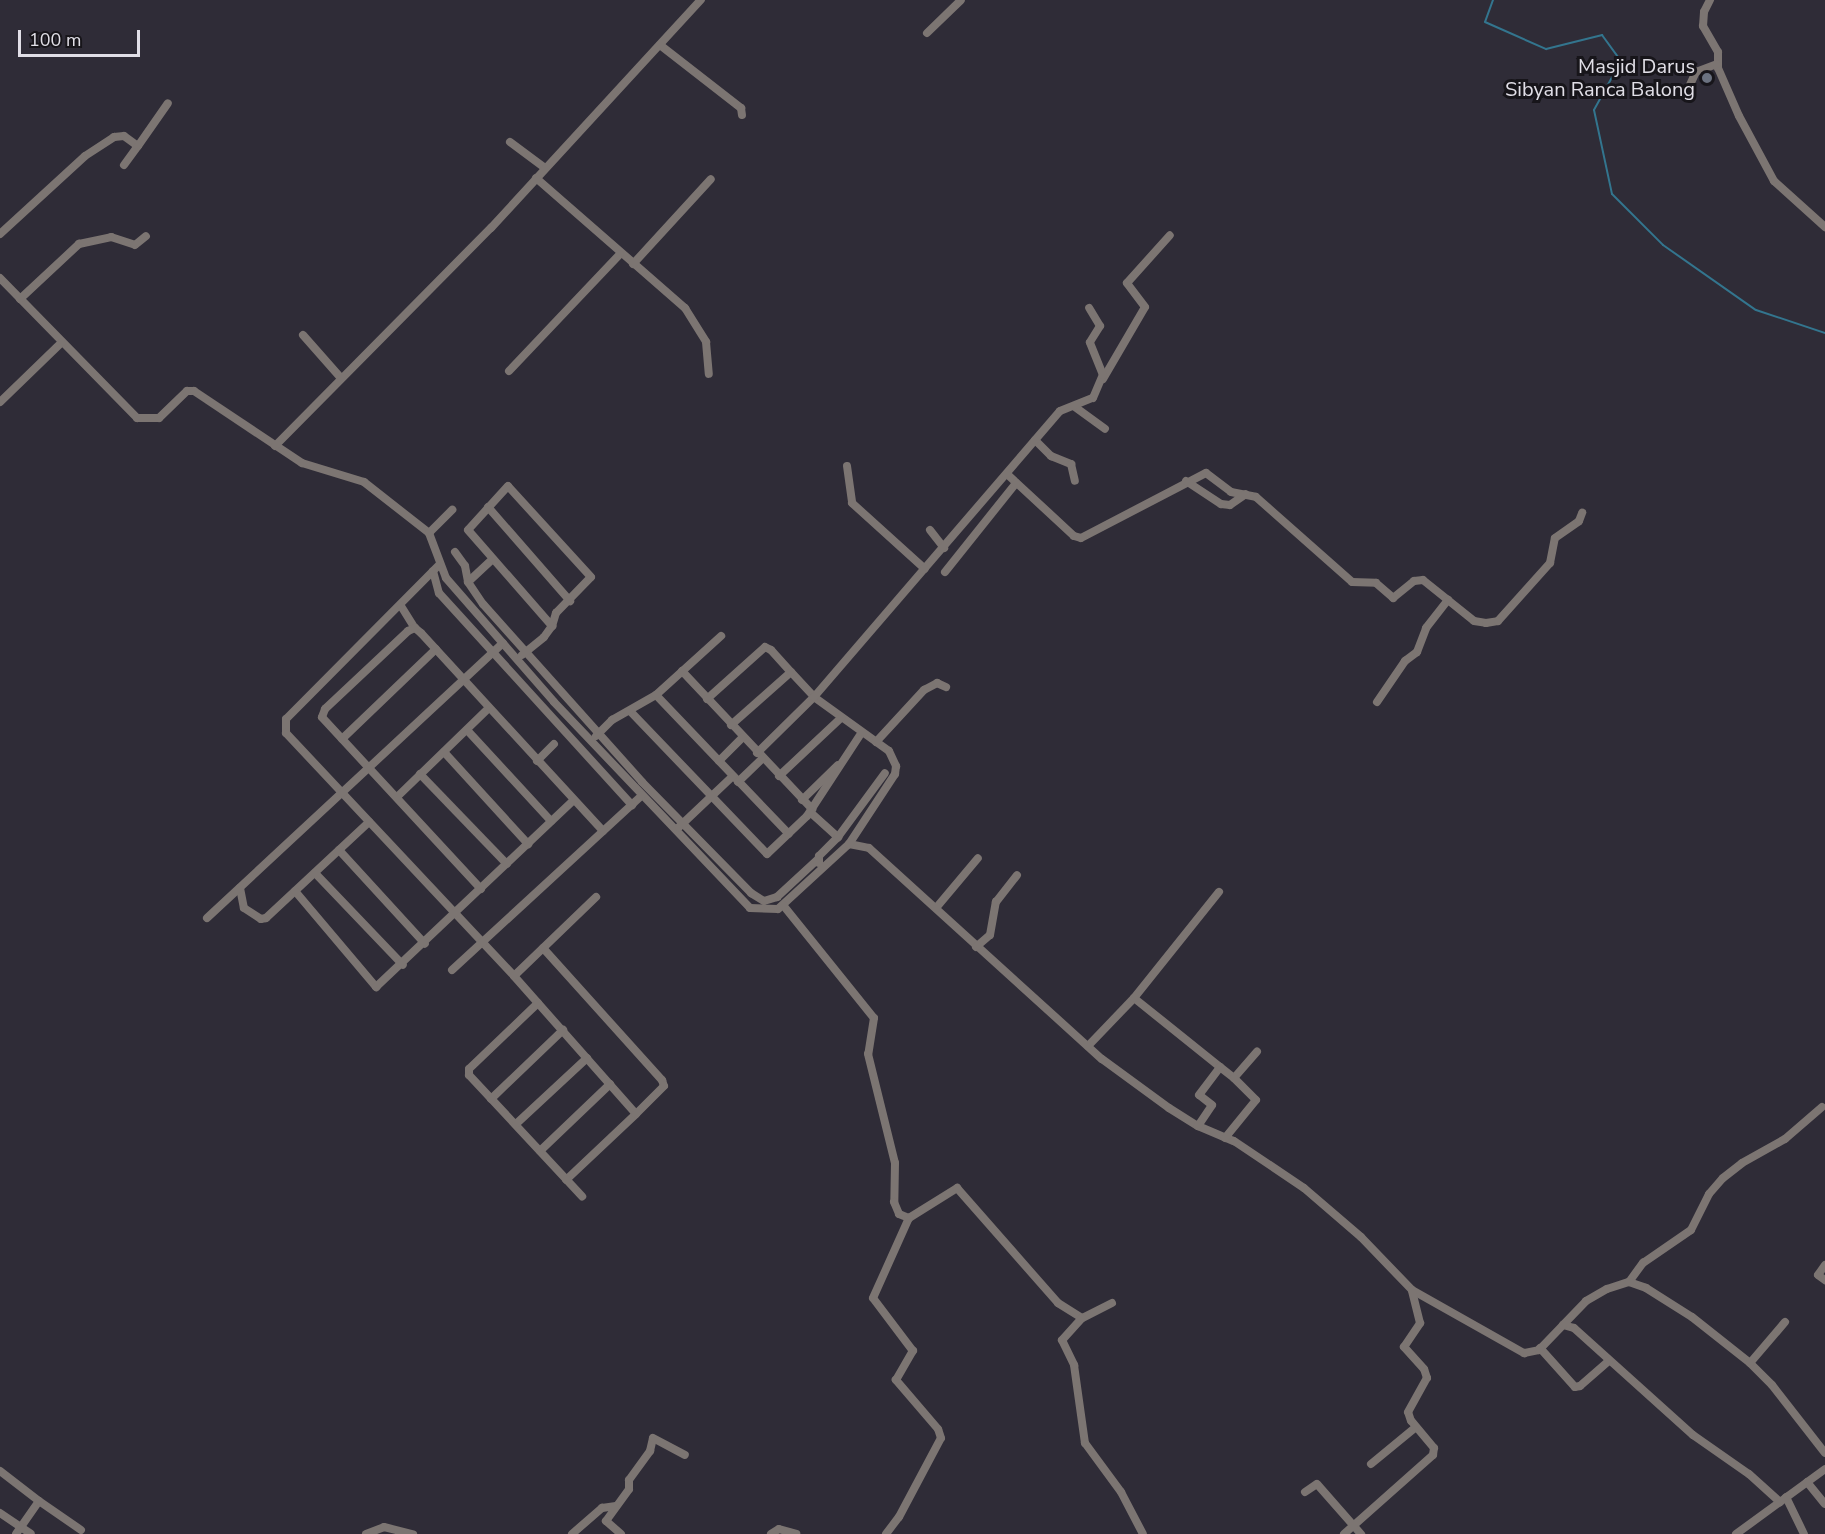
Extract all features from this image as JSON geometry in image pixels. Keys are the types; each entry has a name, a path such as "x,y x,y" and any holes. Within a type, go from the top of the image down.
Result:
{"street":[{"path":"275,446 340,376 536,178 701,0"},
{"path":"927,33 961,0"},
{"path":"1710,0 1702,19 1718,52 1717,64 1774,181 1825,227"},
{"path":"660,45 741,108 742,115"},
{"path":"1688,89 1696,72 1717,64"},
{"path":"124,165 168,103"},
{"path":"0,234 85,156 114,137 124,136 138,146"},
{"path":"510,142 545,168"},
{"path":"536,178 620,254 685,308 701,329 706,342 709,374"},
{"path":"633,264 711,179"},
{"path":"679,827 710,797 736,779 760,756 944,548 1060,411 1093,398 1145,307 1127,282 1170,235"},
{"path":"20,299 79,244 111,237 135,245 146,236"},
{"path":"509,371 620,254"},
{"path":"0,278 61,343 137,418 159,418 187,391 194,391 275,446 323,473 364,482 429,533 437,547 436,589 632,805"},
{"path":"1089,308 1100,327 1090,342 1102,372 1101,382"},
{"path":"303,335 340,376"},
{"path":"0,402 61,343"},
{"path":"1075,407 1105,429"},
{"path":"1035,440 1051,456 1071,464 1075,481"},
{"path":"847,466 852,503 925,569"},
{"path":"1007,474 1074,536 1081,538 1186,481 1206,473 1231,492 1256,497 1352,582 1376,584 1393,598 1414,582 1423,580 1474,621 1498,621 1550,563 1555,538 1579,521 1582,513"},
{"path":"1186,481 1221,504 1230,505 1246,494"},
{"path":"945,572 1016,483"},
{"path":"518,659 552,626 556,613 589,582 588,572 512,486 488,507 468,530 552,626"},
{"path":"488,507 570,601"},
{"path":"429,533 452,510"},
{"path":"930,530 944,548"},
{"path":"455,552 465,566 468,582 598,734 640,788 679,827 750,908 771,911 783,905 849,844 896,774 893,758 876,742 814,697 765,647 707,699"},
{"path":"468,582 492,560"},
{"path":"436,568 284,725 286,733 454,915 514,976 636,1113"},
{"path":"436,568 588,738 679,827 759,899 777,897 817,860 838,837 885,773"},
{"path":"1377,702 1405,661 1416,652 1426,628 1448,600"},
{"path":"401,606 415,628 603,831"},
{"path":"415,628 325,710 322,717 481,889"},
{"path":"496,636 505,628"},
{"path":"575,743 598,734 656,695 721,636"},
{"path":"207,918 503,643"},
{"path":"342,739 436,649"},
{"path":"682,671 742,738 838,837"},
{"path":"731,725 791,672"},
{"path":"876,742 924,690 937,683 946,687"},
{"path":"656,695 789,834"},
{"path":"397,797 489,708"},
{"path":"630,711 763,853 767,854 811,811 862,732"},
{"path":"779,776 841,718"},
{"path":"466,730 551,821"},
{"path":"719,761 742,738"},
{"path":"537,761 554,744"},
{"path":"444,752 528,844"},
{"path":"802,800 842,762"},
{"path":"420,774 507,864"},
{"path":"452,970 632,805 640,788"},
{"path":"295,891 371,985 382,985 574,800"},
{"path":"240,888 244,908 261,919 295,891 369,822"},
{"path":"849,844 869,848 1088,1046 1198,1126 1225,1138 1304,1188 1361,1237 1412,1290 1452,1309 1524,1353 1540,1348 1586,1300 1629,1282 1643,1263 1691,1230 1709,1194 1723,1178 1742,1163 1785,1139 1824,1107"},
{"path":"339,850 425,944"},
{"path":"936,908 978,858"},
{"path":"817,860 823,868"},
{"path":"315,873 402,965"},
{"path":"976,947 990,935 990,919 996,902 1017,875"},
{"path":"1088,1046 1134,998 1219,892"},
{"path":"514,976 596,897"},
{"path":"783,905 874,1018 868,1054 896,1163 894,1202 899,1214 909,1218"},
{"path":"543,948 662,1080 664,1086 566,1180"},
{"path":"1134,998 1234,1077 1256,1100 1225,1138"},
{"path":"538,1003 469,1069 472,1079 582,1196"},
{"path":"491,1099 563,1030"},
{"path":"1234,1077 1257,1052"},
{"path":"516,1124 587,1058"},
{"path":"1198,1126 1212,1105 1199,1095 1220,1067"},
{"path":"540,1151 610,1084"},
{"path":"886,1534 899,1517 941,1438 938,1430 896,1380 913,1351 873,1298 909,1218 957,1188 1058,1303 1082,1318"},
{"path":"1825,1265 1818,1275 1825,1280"},
{"path":"1629,1282 1646,1288 1692,1317 1750,1364 1772,1385 1825,1453"},
{"path":"1344,1534 1431,1459 1434,1448 1416,1427 1409,1408 1427,1374 1404,1347 1405,1341 1420,1323 1412,1290"},
{"path":"1112,1303 1082,1318 1062,1340 1074,1365 1086,1443 1121,1492 1143,1534"},
{"path":"1750,1364 1785,1322"},
{"path":"1563,1325 1578,1331 1693,1435 1783,1500 1804,1534"},
{"path":"1540,1348 1575,1387 1581,1386 1609,1361"},
{"path":"1371,1464 1416,1427"},
{"path":"621,1534 606,1521 650,1451 653,1438 685,1455"},
{"path":"1736,1534 1825,1469"},
{"path":"0,1471 81,1530"},
{"path":"1807,1482 1825,1504"},
{"path":"1305,1492 1317,1484 1361,1534"},
{"path":"18,1530 39,1501"},
{"path":"572,1534 602,1508 615,1506"},
{"path":"0,1513 18,1530 31,1534"},
{"path":"366,1534 384,1527 413,1534"},
{"path":"771,1534 779,1529 796,1534"}],"waterway":[{"path":"1493,0 1485,22 1546,49 1602,35 1621,61 1594,110 1612,194 1663,245 1756,310 1825,333"}],"place":[{"name":"Masjid Darus Sibyan Ranca Balong","path":"1707,78"}]}
